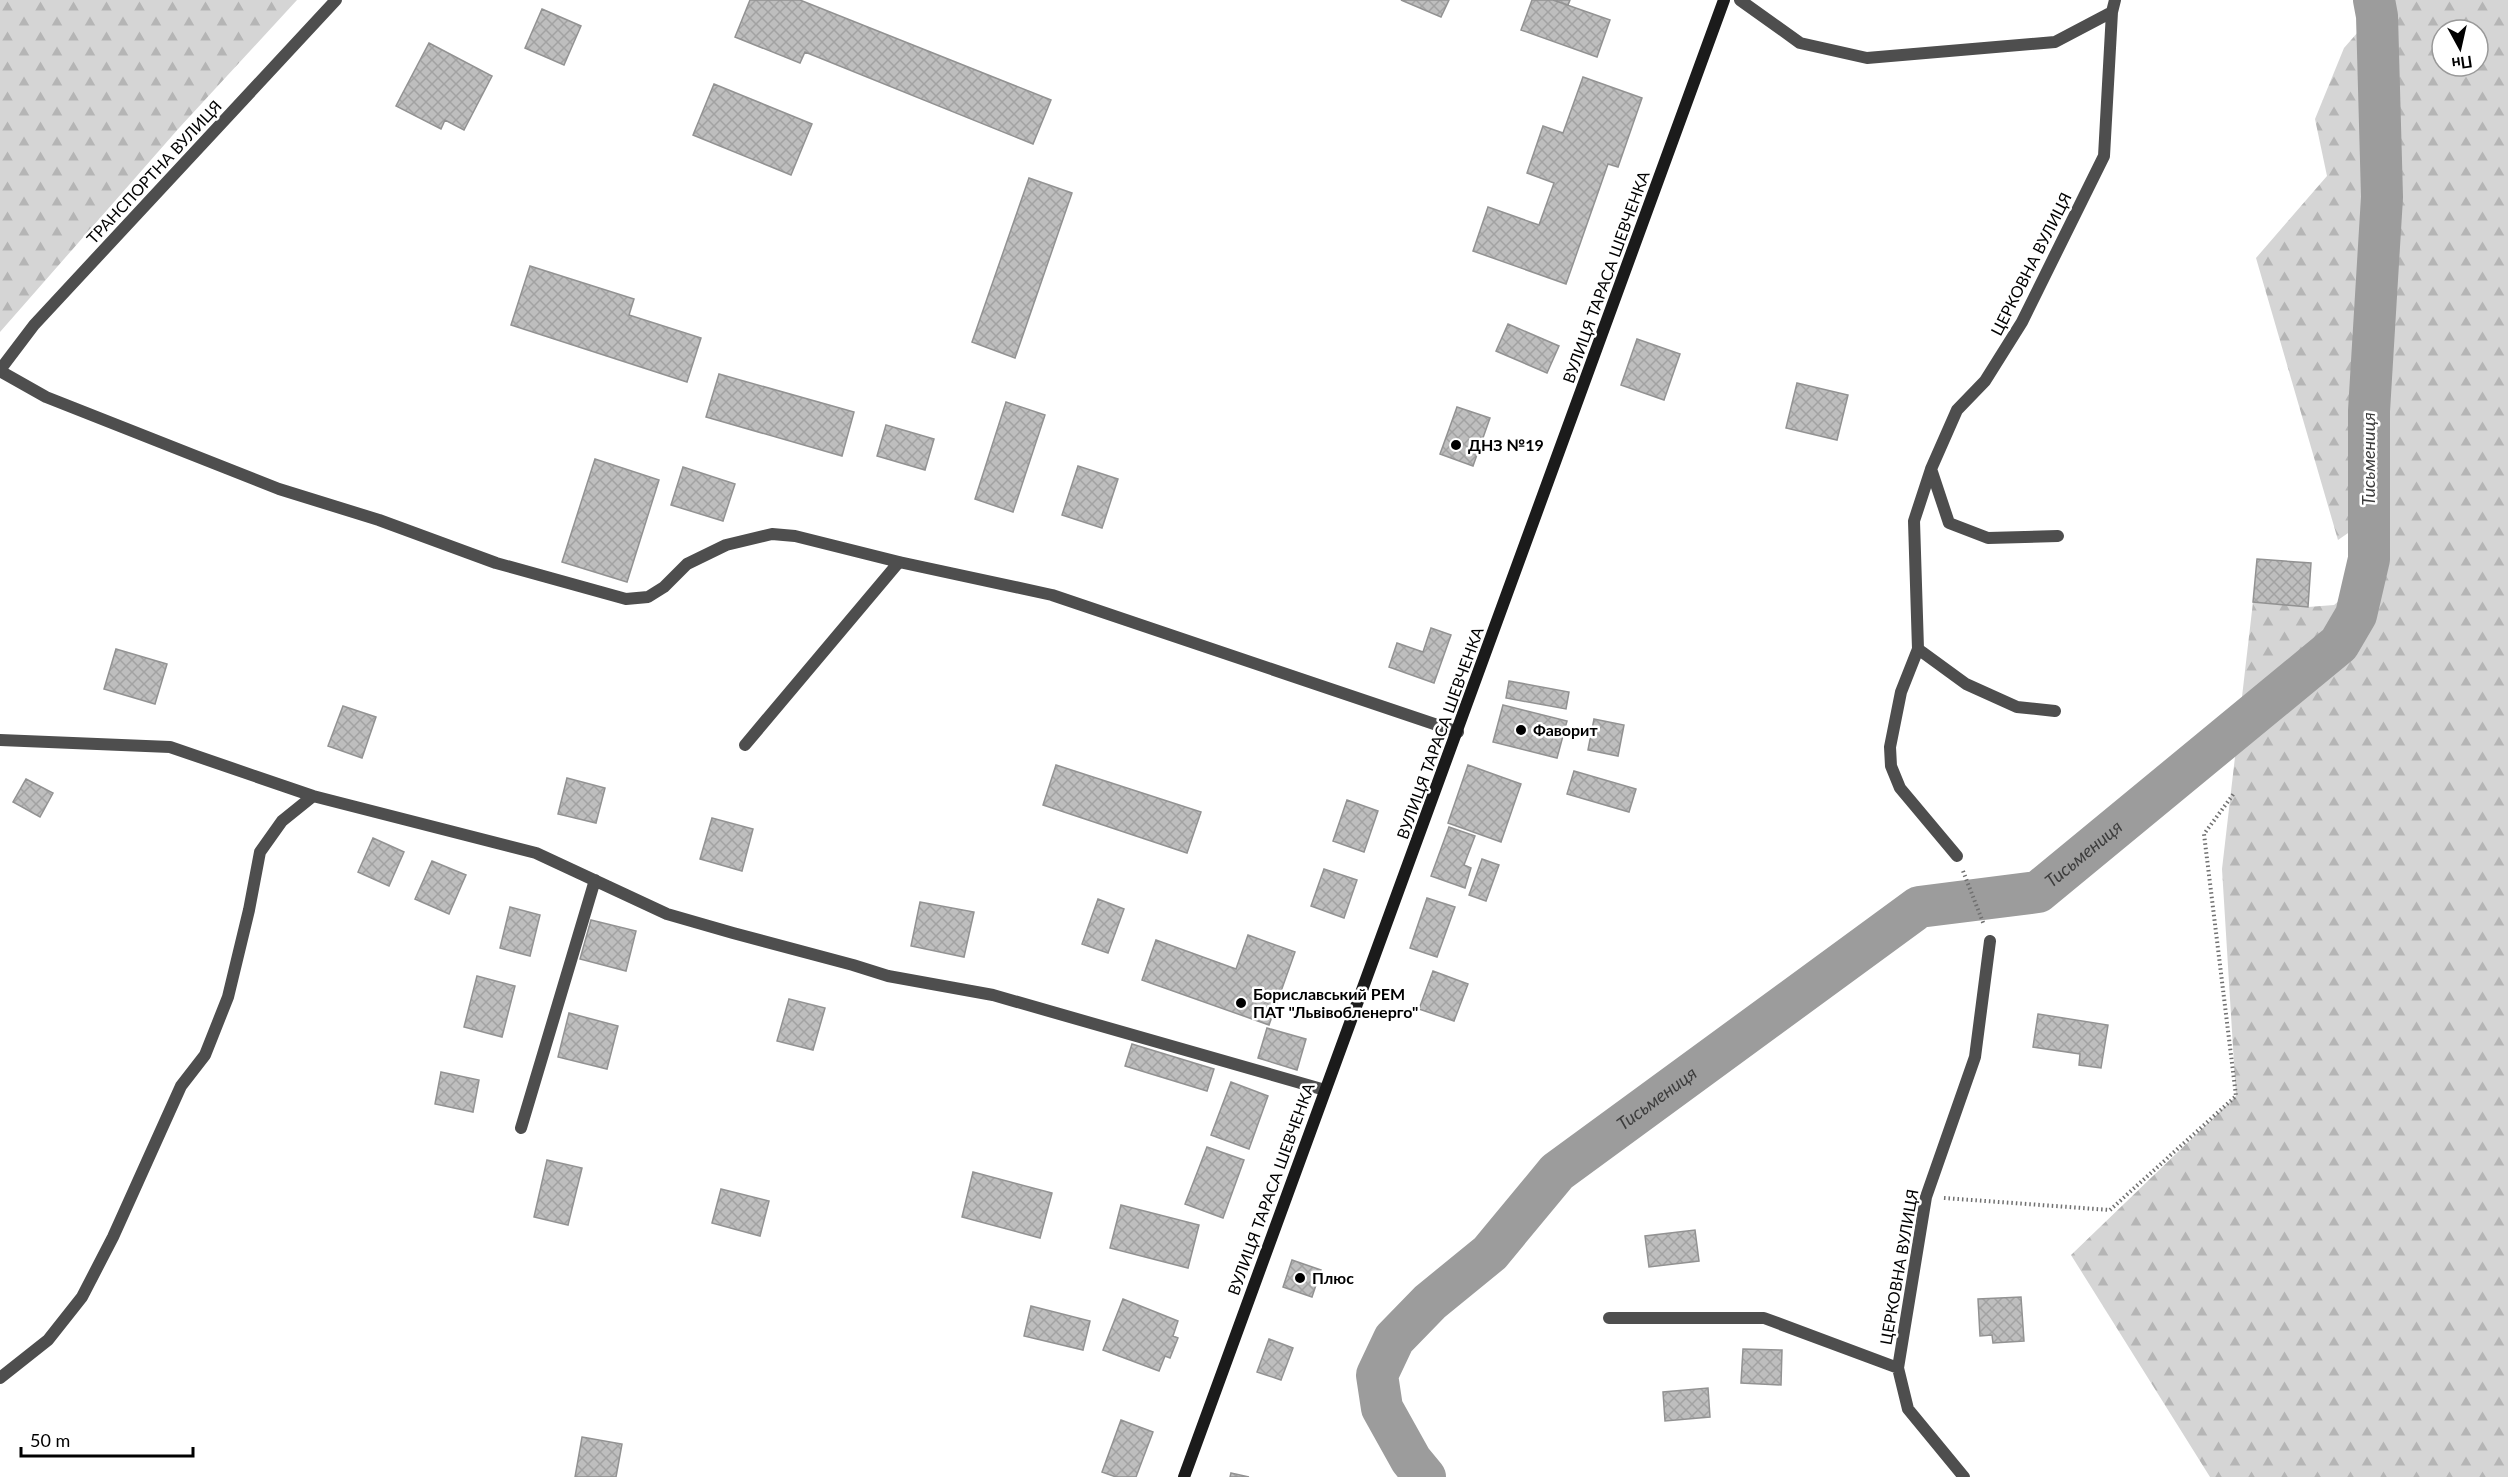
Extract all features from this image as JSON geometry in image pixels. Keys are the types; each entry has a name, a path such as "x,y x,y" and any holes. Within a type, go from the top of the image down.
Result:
{"main road":[{"name":"ВУЛИЦЯ ТАРАСА ШЕВЧЕНКА","path":"1184,1477 1724,0"}],"street":[{"name":"ТРАНСПОРТНА ВУЛИЦЯ","path":"0,371 34,325 336,0"},
{"path":"1740,0 1800,43 1868,58 2055,42 2114,6"},
{"name":"ЦЕРКОВНА ВУЛИЦЯ","path":"1957,856 1900,788 1891,766 1890,747 1901,692 1918,650 1914,521 1931,469 1957,410 1985,381 2022,322 2104,156 2114,6"},
{"path":"0,371 46,397 279,489 379,520 496,563 626,599 648,597 664,588 687,564 726,545 772,534 795,536 900,562 1052,595 1458,732"},
{"path":"1931,469 1949,523 1988,538 2058,536"},
{"path":"745,745 900,562"},
{"path":"1918,650 1966,684 2017,707 2055,711"},
{"path":"0,740 170,747 314,796 536,853 667,914 888,976 993,995 1325,1090"},
{"path":"0,1378 48,1340 82,1297 113,1237 181,1086 205,1055 228,997 260,852 282,821 314,796"},
{"path":"521,1128 595,880"},
{"name":"ЦЕРКОВНА ВУЛИЦЯ","path":"1964,1477 1908,1409 1898,1368 1926,1197 1975,1057 1990,941"},
{"path":"1609,1318 1764,1318 1898,1368"}],"path":[{"path":"1926,1197 2110,1210 2236,1096 2204,834 2235,792"},
{"path":"1957,856 1990,941"}],"green space":[{"path":"0,0 297,0 179,128 0,332"},
{"path":"2386,0 2508,0 2508,1477 2210,1477 2071,1255 2236,1096 2222,869 2253,602 2308,607 2334,605 2386,562 2364,522 2338,540 2256,258 2327,176 2315,119 2344,48"}],"building":[{"path":"750,0 800,0 1051,100 1033,144 805,52 800,63 735,37"},
{"path":"1401,0 1449,0 1441,17"},
{"path":"1532,0 1553,0 1610,20 1597,57 1521,30"},
{"path":"1553,0 1570,0 1568,5"},
{"path":"542,9 581,26 564,65 525,48"},
{"path":"429,43 492,76 464,130 445,120 441,129 396,106"},
{"path":"1583,77 1642,98 1618,167 1608,164 1566,284 1473,251 1488,207 1539,225 1554,183 1527,173 1543,126 1563,133"},
{"path":"714,84 812,124 791,175 693,135"},
{"path":"1029,178 1072,193 1015,358 972,342"},
{"path":"530,266 634,299 629,315 701,338 687,382 511,325"},
{"path":"1508,324 1559,346 1547,373 1496,351"},
{"path":"1637,339 1680,354 1664,400 1621,385"},
{"path":"719,374 854,412 842,456 706,417"},
{"path":"1797,383 1848,395 1837,440 1786,428"},
{"path":"1006,402 1045,415 1013,512 975,499"},
{"path":"1457,407 1490,418 1473,466 1440,454"},
{"path":"886,425 934,439 925,470 877,456"},
{"path":"595,459 659,480 627,582 562,562"},
{"path":"1078,466 1118,479 1102,528 1062,515"},
{"path":"683,467 735,484 723,521 671,505"},
{"path":"2257,559 2311,563 2308,607 2253,602"},
{"path":"1431,628 1451,635 1434,683 1389,667 1397,643 1423,652"},
{"path":"116,649 167,664 155,704 104,689"},
{"path":"1509,681 1569,692 1566,709 1506,698"},
{"path":"1503,705 1567,721 1557,758 1493,742"},
{"path":"343,706 376,717 362,758 328,746"},
{"path":"1594,719 1624,725 1618,756 1588,750"},
{"path":"1056,765 1201,812 1187,853 1043,805"},
{"path":"1468,765 1521,784 1501,842 1448,823"},
{"path":"1574,771 1636,789 1629,812 1567,794"},
{"path":"567,778 605,788 596,823 558,814"},
{"path":"26,779 53,793 40,817 13,802"},
{"path":"1347,800 1378,811 1364,852 1333,841"},
{"path":"712,818 753,829 742,871 700,859"},
{"path":"1449,827 1475,836 1464,865 1471,868 1465,888 1431,876"},
{"path":"373,838 404,852 389,886 358,872"},
{"path":"1482,859 1499,865 1486,901 1469,895"},
{"path":"432,861 466,875 449,914 415,899"},
{"path":"1324,869 1357,880 1344,918 1311,906"},
{"path":"1427,898 1455,907 1437,957 1410,948"},
{"path":"1098,899 1124,909 1108,953 1082,944"},
{"path":"920,902 974,912 964,957 911,946"},
{"path":"510,907 540,915 530,956 500,948"},
{"path":"591,920 636,931 626,971 580,959"},
{"name":"Бориславський РЕМ ПАТ \"Львівобленерго\"","path":"1248,935 1295,952 1269,1025 1142,980 1156,940 1236,969"},
{"path":"1433,971 1468,984 1454,1021 1419,1009"},
{"path":"477,976 515,986 502,1037 464,1027"},
{"path":"789,999 825,1008 813,1050 777,1041"},
{"path":"569,1013 618,1026 607,1069 558,1057"},
{"path":"2038,1014 2108,1025 2101,1068 2079,1065 2080,1054 2033,1047"},
{"path":"1267,1028 1306,1039 1297,1070 1258,1058"},
{"path":"1132,1044 1214,1069 1207,1091 1125,1066"},
{"path":"441,1072 479,1080 473,1112 435,1104"},
{"path":"1231,1082 1268,1096 1249,1149 1211,1135"},
{"path":"1207,1147 1244,1160 1223,1218 1185,1204"},
{"path":"547,1160 582,1168 568,1225 534,1217"},
{"path":"973,1172 1052,1193 1040,1238 962,1217"},
{"path":"721,1189 769,1201 760,1236 712,1223"},
{"path":"1121,1205 1199,1225 1188,1268 1110,1248"},
{"path":"1695,1230 1699,1261 1649,1267 1645,1236"},
{"path":"1292,1260 1321,1270 1312,1297 1283,1287"},
{"path":"2021,1297 2024,1341 1993,1343 1992,1335 1980,1336 1978,1299"},
{"path":"1123,1299 1178,1321 1173,1336 1178,1338 1170,1358 1165,1356 1159,1371 1103,1350"},
{"path":"1031,1306 1090,1321 1083,1350 1024,1336"},
{"path":"1269,1339 1293,1348 1281,1380 1257,1372"},
{"path":"1743,1349 1782,1350 1781,1385 1741,1383"},
{"path":"1708,1388 1710,1417 1665,1421 1663,1392"},
{"path":"1121,1420 1153,1432 1136,1477 1116,1477 1102,1472"},
{"path":"582,1437 622,1444 616,1477 575,1477"},
{"path":"1231,1473 1249,1477 1230,1477"}],"waterway":[{"name":"Тисьмениця","path":"1425,1477 1411,1460 1382,1408 1377,1375 1394,1339 1430,1302 1490,1253 1557,1172 1919,907 2038,892 2339,644 2356,615 2369,559 2369,411 2382,197 2377,16 2374,0"}],"place":[{"name":"ДНЗ №19","path":"1456,445"},
{"name":"Фаворит","path":"1521,730"},
{"name":"Бориславський РЕМ ПАТ \"Львівобленерго\"","path":"1241,1003"},
{"name":"Плюс","path":"1300,1278"}]}
